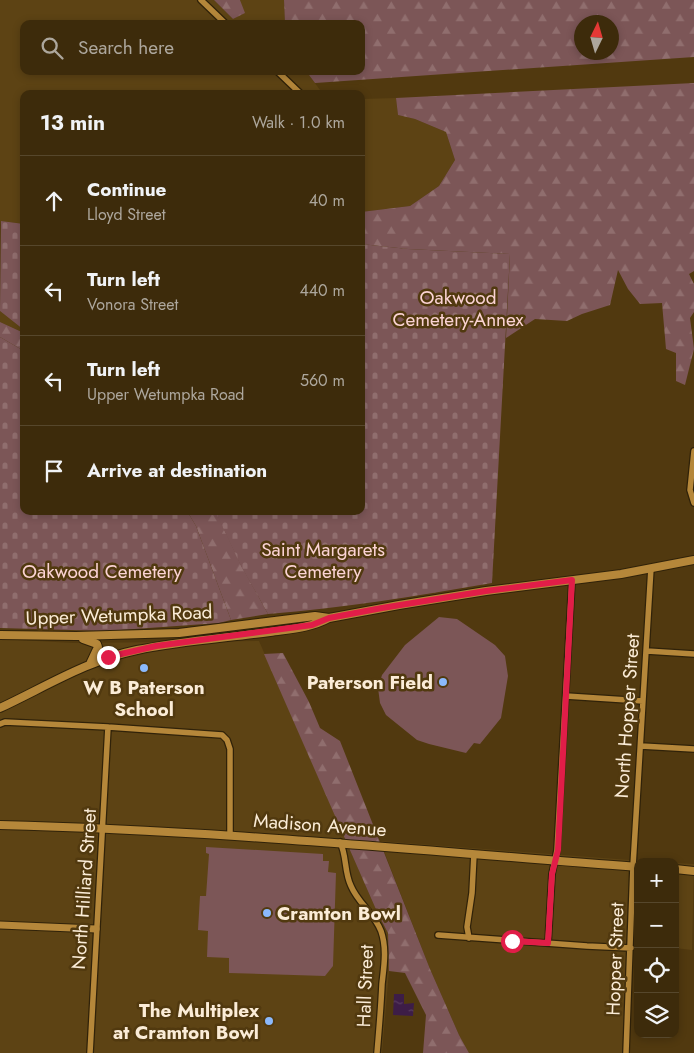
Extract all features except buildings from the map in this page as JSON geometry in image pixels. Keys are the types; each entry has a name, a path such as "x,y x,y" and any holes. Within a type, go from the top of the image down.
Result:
{"main road":[{"name":"Upper Wetumpka Road","path":"0,635 76,636 179,633 315,616 329,618 468,594 572,580 694,560"},
{"name":"Upper Wetumpka Road","path":"0,708 108,657 138,649 319,624 329,618"},
{"path":"205,630 207,640"},
{"path":"76,636 97,644 97,652 90,664"},
{"name":"Madison Avenue","path":"0,825 102,828 340,842 555,861 634,866"},
{"path":"679,869 694,871"}],"street":[{"path":"201,0 222,20"},
{"path":"281,75 298,90"},
{"path":"694,451 690,490 694,503"},
{"name":"North Hopper Street","path":"636,858 651,568"},
{"path":"548,943 552,874 558,850 572,580"},
{"path":"647,651 694,654"},
{"path":"566,696 643,701"},
{"path":"0,724 5,722 108,727 216,734 225,737 230,750 230,835"},
{"name":"North Hilliard Street","path":"90,1053 108,727"},
{"path":"641,746 694,749"},
{"name":"Hall Street","path":"340,842 345,853 347,875 350,884 356,897 374,918 383,940 384,957 378,1053"},
{"path":"469,938 468,927 474,854"},
{"name":"Hopper Street","path":"626,1053 634,893"},
{"path":"0,925 96,929"},
{"path":"438,935 630,948"}],"shaded area":[{"path":"0,0 214,0 233,19 244,13 240,0 284,0 285,20 20,20 20,75 309,75 320,90 20,90 20,223 1,221 0,225"},
{"path":"396,98 398,115 415,119 446,132 455,160 439,186 410,206 365,212 365,99"},
{"path":"0,311 20,327 20,331 0,322"},
{"path":"0,639 74,643 259,641 388,933 390,959 382,1053 0,1053"},
{"path":"380,841 634,860 634,946 628,945 622,1053 469,1053 430,969"},
{"path":"679,863 694,864 692,950 679,948"}],"green space":[{"path":"214,0 240,0 245,13 233,19"},
{"path":"284,0 694,0 694,57 315,83 309,75 365,75 365,20 285,20"},
{"path":"694,83 694,271 689,274 694,284 694,312 690,318 694,349 685,385 676,381 676,353 666,349 662,303 640,304 628,289 618,270 610,305 567,321 535,319 506,338 510,254 408,249 365,244 365,212 410,206 439,186 455,160 446,132 415,119 398,115 396,98"},
{"path":"1,221 20,223 20,327 0,311"},
{"path":"365,244 408,249 510,254 492,583 380,601 268,614 241,566 217,515 365,515"},
{"path":"0,322 20,331 20,349 0,337"},
{"name":"Oakwood Cemetery","path":"0,337 20,349 20,515 189,515 196,526 231,620 219,623 106,631 0,628"},
{"path":"189,515 217,515 241,565 268,614 231,620 196,526"},
{"name":"Paterson Field","path":"439,617 457,619 495,645 505,656 508,676 501,718 480,744 474,743 466,753 417,740 386,715 380,703 378,688 382,675 405,645"},
{"path":"283,653 309,702 320,728 340,741 430,969 469,1053 423,1053 426,1015 405,973 389,971 388,933 264,654"},
{"name":"Cramton Bowl","path":"206,847 323,854 323,861 329,861 328,872 336,873 333,966 325,976 229,973 229,958 207,957 208,931 198,930 200,896 206,896 209,854 206,853"}],"water":[{"path":"394,994 404,994 404,1004 414,1003 413,1016 393,1015"}],"place":[{"name":"W B Paterson School","path":"144,668"},
{"name":"Paterson Field","path":"443,682"},
{"name":"Cramton Bowl","path":"267,913"},
{"name":"The Multiplex at Cramton Bowl","path":"269,1021"}],"route":[{"path":"108,657 156,646 319,624 329,618 399,605 572,580 558,850 552,874 548,943 512,941"}],"park label":[{"name":"Oakwood Cemetery-Annex","path":"458,308"},
{"name":"Saint Margarets Cemetery","path":"323,560"}]}
